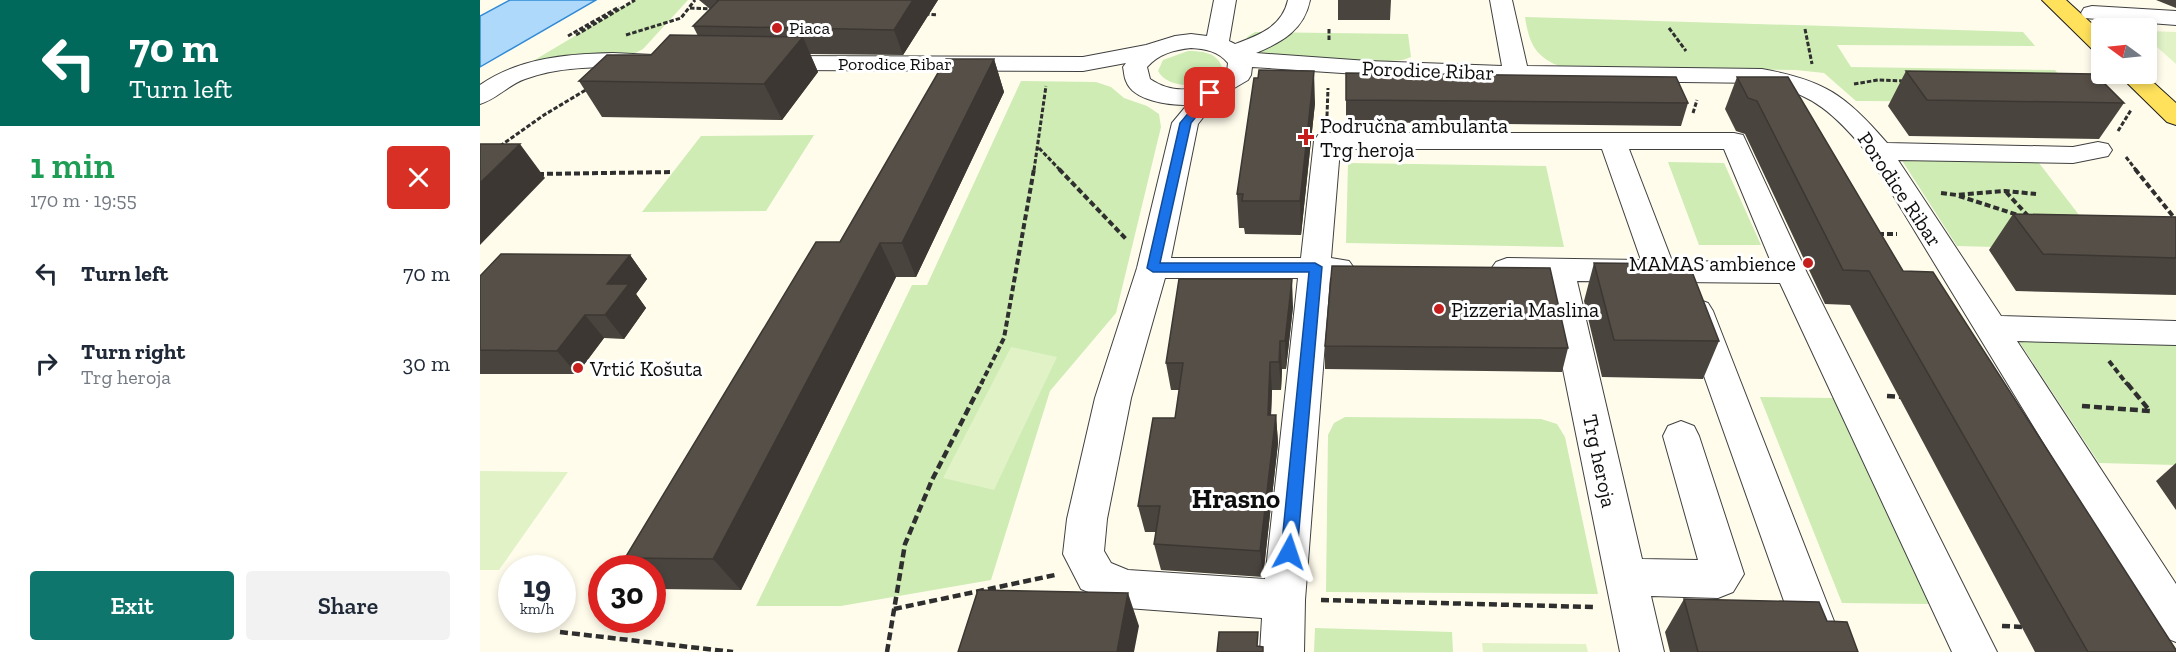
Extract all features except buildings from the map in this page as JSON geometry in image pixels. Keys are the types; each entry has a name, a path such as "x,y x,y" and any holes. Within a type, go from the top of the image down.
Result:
{"main road":[{"path":"2053,0 2091,36"},
{"path":"2085,6 2099,18"},
{"path":"2157,71 2176,88"},
{"path":"2141,84 2176,117"}],"street":[{"path":"1191,41 1208,0"},
{"path":"1225,0 1232,58 1224,87 1181,110 1153,268 1113,398 1087,519 1083,554 1096,576 1126,589 1284,600"},
{"path":"1232,58 1286,29 1298,11 1299,0"},
{"path":"1501,0 1516,74"},
{"path":"2085,6 2128,7 2176,18"},
{"name":"Porodice Ribar","path":"764,63 1086,64 1191,41 1232,58 1328,66 1516,74 1762,76 1782,79 1817,90 1852,118 1879,151 2037,403 2170,603"},
{"path":"1151,51 1139,61 1135,68 1136,76 1145,88 1181,110"},
{"path":"480,96 513,75 538,67 635,60 670,61"},
{"name":"Porodice Ribar","path":"1086,64 1136,76"},
{"path":"1282,652 1284,600 1327,141 1734,141 1791,273 1969,638"},
{"path":"1613,142 1671,270 1824,652"},
{"path":"1879,151 2073,155 2105,145"},
{"path":"1153,268 1362,268"},
{"path":"1478,269 1791,273"},
{"name":"Trg heroja","path":"1559,270 1642,652"},
{"path":"1990,328 2176,333"},
{"path":"1629,592 1718,579 1723,574 1681,436"}],"path":[{"path":"681,18 695,0"},
{"path":"690,8 714,9"},
{"path":"915,14 938,15"},
{"path":"1805,29 1817,90 1878,80 1912,81"},
{"path":"498,147 544,115 635,60"},
{"path":"887,652 905,544 932,480 1004,339 1038,147 1049,65"},
{"path":"1327,141 1328,66"},
{"path":"2137,101 2105,145 2176,220"},
{"path":"1038,147 1153,268"},
{"path":"537,174 673,172"},
{"path":"1902,187 1957,195 2031,219 2005,191"},
{"path":"1957,195 2005,191 2036,194"},
{"path":"1871,234 1931,235"},
{"path":"2037,403 2150,411 2108,360"},
{"path":"1851,394 1909,397"},
{"path":"894,609 1090,567"},
{"path":"1284,600 1629,592"},
{"path":"1969,638 2033,627"},
{"path":"569,633 733,652"}],"green space":[{"path":"635,0 688,0 643,49 630,56 528,64"},
{"path":"1525,17 2023,32 2035,46 1837,45 1851,67 2055,70 2083,102 1856,101 1824,73 1796,70 1562,67 1546,59 1535,49"},
{"path":"2157,31 2176,32 2176,64 2157,47"},
{"path":"1255,32 1408,34 1411,57 1389,61 1254,58 1247,54 1247,37"},
{"path":"1188,51 1212,55 1222,67 1210,79 1191,85 1171,82 1164,78 1158,71 1163,60"},
{"path":"1021,81 1096,82 1111,87 1124,98 1147,106 1159,114 1161,127 1116,313 1050,391 991,580 841,606 756,606 912,285 927,285"},
{"path":"814,135 766,211 642,212 701,136"},
{"path":"1901,159 2039,163 2106,250 1957,246"},
{"path":"1668,162 1724,163 1761,245 1699,245"},
{"path":"1348,163 1546,166 1564,247 1346,243"},
{"path":"2018,340 2176,345 2176,465 2099,463"},
{"path":"1011,347 1057,357 994,490 943,478"},
{"path":"1760,397 1833,398 1930,604 1842,603"},
{"path":"1345,417 1541,419 1557,424 1565,437 1598,594 1326,592 1328,435 1334,423"},
{"path":"480,471 568,472 510,555 498,555 498,570 480,570"},
{"path":"1315,628 1452,632 1453,652 1314,652"},
{"path":"1482,643 1586,644 1588,652 1483,652"}],"water":[{"path":"510,0 596,0 480,67 480,16"}],"place":[{"name":"Piaca","path":"777,28"},
{"name":"Područna ambulanta Trg heroja","path":"1306,137"},
{"name":"MAMAS ambience","path":"1808,263"},
{"name":"Pizzeria Maslina","path":"1439,309"},
{"name":"Vrtić Košuta","path":"578,368"}],"district":[{"name":"Hrasno","path":"1236,499"}],"route":[{"path":"1210,93 1185,123 1153,268 1315,267 1289,552"}]}
